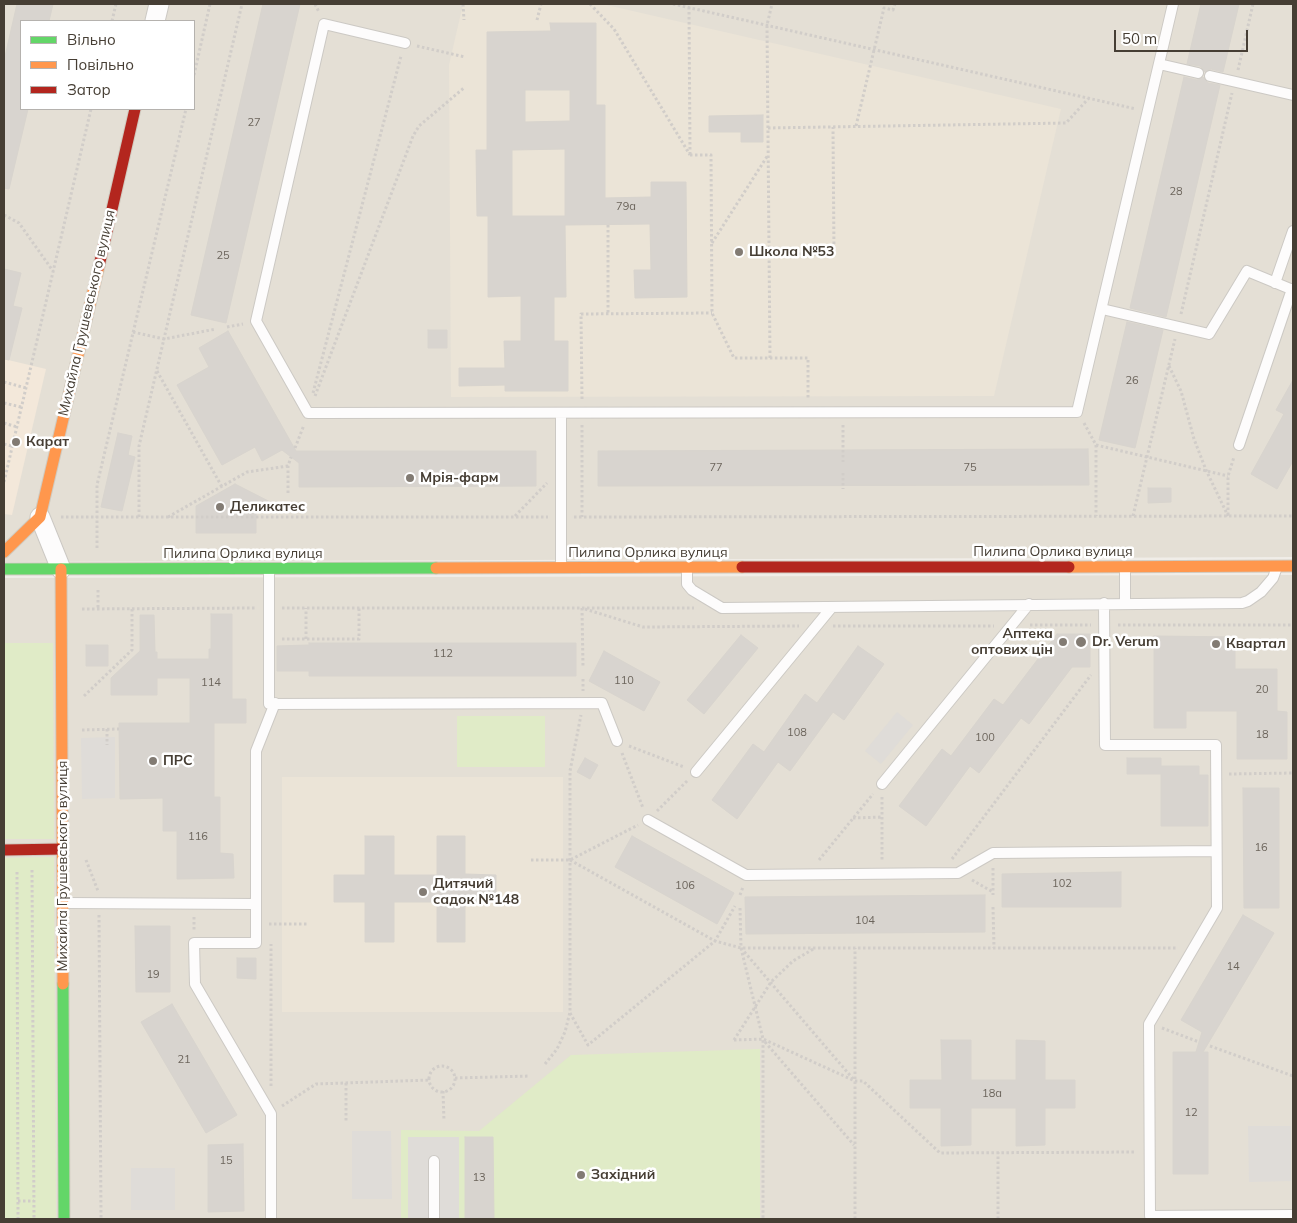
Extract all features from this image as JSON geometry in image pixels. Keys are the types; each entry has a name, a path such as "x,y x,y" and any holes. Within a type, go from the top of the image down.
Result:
{"street":[{"path":"155,20 159,4"},
{"name":"Михайла Грушевського вулиця","path":"64,1219 61,569 49,517 135,110"},
{"path":"4,552 49,517"},
{"name":"Пилипа Орлика вулиця","path":"4,569 1293,566"},
{"path":"4,850 63,849"}],"lane":[{"path":"405,43 324,24 256,321 308,413 1077,412 1173,4"},
{"path":"1159,64 1198,73"},
{"path":"1210,76 1293,95"},
{"path":"1276,283 1293,231"},
{"path":"1102,309 1209,334 1247,272 1293,290 1239,445"},
{"path":"560,413 561,568"},
{"path":"687,568 688,584 692,590 722,608 1242,603 1260,592 1273,578 1277,566"},
{"path":"1124,603 1125,567"},
{"path":"269,568 269,704 602,703 617,741"},
{"path":"1104,603 1105,745 1216,744 1216,908 1149,1024 1150,1216 1293,1215"},
{"path":"882,784 1029,604"},
{"path":"696,772 832,607"},
{"path":"271,1219 271,1114 194,984 194,943 256,944 256,751 276,703"},
{"path":"648,820 746,875 958,873 993,853 1216,851"},
{"path":"63,903 256,904"},
{"path":"434,1160 434,1219"}],"path":[{"path":"112,20 116,4"},
{"path":"195,71 210,4"},
{"path":"139,517 139,446 242,4"},
{"path":"462,4 464,20"},
{"path":"537,20 541,4"},
{"path":"590,4 614,29 690,155"},
{"path":"673,4 1148,112"},
{"path":"770,358 767,25 772,4"},
{"path":"856,126 884,8 893,10 895,4"},
{"path":"1133,516 1253,4"},
{"path":"689,8 690,155"},
{"path":"308,413 405,43 465,57"},
{"path":"295,448 413,136 419,126 465,87"},
{"path":"768,128 1066,123 1088,99"},
{"path":"4,482 91,110"},
{"path":"98,552 97,485 186,110"},
{"path":"769,254 834,254 832,127"},
{"path":"690,155 711,155 712,313 734,358 808,358 808,412"},
{"path":"712,244 768,155"},
{"path":"4,215 18,223 53,272"},
{"path":"608,225 608,314"},
{"path":"582,517 581,314 712,313"},
{"path":"133,332 164,339 216,329"},
{"path":"1169,365 1181,391 1194,439 1206,470 1228,516"},
{"path":"157,370 222,486"},
{"path":"4,382 26,388"},
{"path":"4,403 21,407"},
{"path":"843,412 843,462"},
{"path":"1077,412 1096,445 1096,516"},
{"path":"4,424 17,426"},
{"path":"4,444 12,446"},
{"path":"1096,445 1228,476"},
{"path":"1228,516 1228,476 1239,445"},
{"path":"288,493 288,466 291,457"},
{"path":"168,517 247,472 288,466"},
{"path":"515,517 561,470"},
{"path":"843,473 843,489"},
{"path":"49,517 1293,516"},
{"path":"98,585 98,609"},
{"path":"306,608 306,639"},
{"path":"269,639 359,639 359,608"},
{"path":"582,608 643,627 1293,624"},
{"path":"582,608 583,667"},
{"path":"81,609 722,608"},
{"path":"79,702 132,650 132,609"},
{"path":"941,873 1105,656"},
{"path":"545,1064 565,1032 570,1012 570,771 583,703"},
{"path":"107,729 107,745"},
{"path":"79,730 119,729"},
{"path":"531,860 570,860 648,820 696,772 617,741"},
{"path":"617,741 648,820"},
{"path":"1216,774 1293,773"},
{"path":"882,784 883,874"},
{"path":"807,874 882,784"},
{"path":"853,818 882,818"},
{"path":"17,850 18,1219"},
{"path":"32,850 34,1219"},
{"path":"958,873 993,894 993,853"},
{"path":"85,855 88,870 99,893 100,1219"},
{"path":"570,860 714,941 741,948 1193,948"},
{"path":"570,1012 588,1045 714,941 734,906"},
{"path":"993,907 994,948"},
{"path":"740,908 741,948 763,1039 764,1219"},
{"path":"256,924 309,924"},
{"path":"271,924 271,933"},
{"path":"271,943 271,1114"},
{"path":"741,948 855,1081"},
{"path":"816,948 792,961 771,982 734,1040 763,1039 855,1081 863,1081 940,1153 1150,1152"},
{"path":"855,948 855,1219"},
{"path":"1149,1024 1199,1042"},
{"path":"763,1039 855,1146"},
{"path":"1210,1046 1293,1076"},
{"path":"442,1066 446,1066 453,1071 455,1078 450,1089 443,1092 435,1090 429,1080 431,1072 442,1066"},
{"path":"455,1078 530,1076"},
{"path":"271,1114 316,1084 429,1080"},
{"path":"346,1082 346,1121"},
{"path":"443,1092 444,1121"},
{"path":"998,1152 998,1219"},
{"path":"18,1201 34,1201"}],"shaded area":[{"path":"4,4 1293,4 1293,557 4,562"},
{"name":"Школа №53","path":"463,4 602,4 1061,109 994,396 451,397 449,65"},
{"name":"Карат","path":"4,359 46,369 12,515 4,514"},
{"path":"1293,575 1293,1219 4,1219 4,578"},
{"path":"897,712 913,725 881,764 865,751"},
{"path":"115,737 115,798 82,799 81,738"},
{"name":"Дитячий садок №148","path":"282,777 563,777 563,1012 282,1012"},
{"path":"1248,1126 1291,1126 1291,1181 1249,1182"},
{"path":"352,1131 391,1131 392,1199 352,1199"},
{"path":"408,1137 459,1137 459,1219 408,1219"},
{"path":"131,1168 175,1168 175,1210 131,1210"}],"green space":[{"path":"4,643 53,643 54,839 4,839"},
{"path":"457,716 545,716 545,767 457,767"},
{"path":"54,857 56,1219 4,1219 4,858"},
{"name":"Західний","path":"760,1049 760,1219 401,1219 401,1130 479,1131 571,1055"}],"building":[{"path":"17,4 53,4 49,20 20,20 20,110 28,110 9,189 4,188 4,61"},
{"path":"263,4 300,4 226,323 191,315"},
{"path":"1201,4 1239,4 1223,72 1211,69 1205,72 1200,66 1187,64"},
{"path":"550,23 596,23 596,105 605,105 605,198 651,197 651,182 686,182 687,297 635,298 634,270 651,270 650,224 565,225 566,297 554,297 554,341 568,341 568,391 505,391 505,385 459,386 459,368 505,368 504,341 521,341 521,296 488,297 488,216 477,216 476,150 487,150 487,32 551,31","holes":["525,90 570,90 570,121 525,122","565,149 565,216 512,216 512,150"]},
{"path":"1184,77 1197,80 1203,77 1208,83 1220,85 1166,317 1130,308"},
{"path":"763,115 763,142 741,142 741,132 709,132 709,116"},
{"path":"4,269 21,273 13,306 22,308 9,360 4,359"},
{"path":"1127,322 1163,330 1135,448 1099,440"},
{"path":"428,330 447,330 447,348 428,348"},
{"path":"228,331 296,451 536,451 536,486 299,487 299,463 282,450 262,461 255,447 222,465 177,385 209,367 199,348"},
{"path":"1293,380 1293,461 1277,489 1251,474 1284,414 1276,410"},
{"path":"118,433 132,436 128,455 135,457 122,511 101,507"},
{"path":"1088,449 1089,485 598,486 598,451"},
{"path":"235,484 282,508 256,508 256,533 196,533 196,506"},
{"path":"1148,488 1171,488 1171,502 1148,503"},
{"path":"211,614 232,614 232,699 246,699 246,723 214,723 214,797 220,797 220,853 233,854 234,878 177,879 177,831 163,831 163,798 120,799 119,723 190,723 190,678 157,678 157,695 111,695 111,678 140,651 140,615 154,615 155,652 157,652 157,659 209,659 209,649 211,649"},
{"path":"1057,634 1090,634 1090,667 1072,667 1029,724 1021,718 979,773 970,766 926,826 899,806 942,749 951,756 994,699 1003,705"},
{"path":"741,635 758,648 704,714 687,700"},
{"path":"1154,636 1235,637 1235,669 1277,669 1277,711 1287,712 1287,759 1237,759 1237,711 1186,711 1186,728 1154,728"},
{"path":"309,643 576,643 576,676 309,676 309,671 277,671 277,646 309,645"},
{"path":"86,645 108,645 108,666 86,666"},
{"path":"858,646 884,664 844,720 833,712 790,771 778,762 737,819 712,800 753,744 764,752 805,694 817,703"},
{"path":"604,651 660,682 644,711 589,681"},
{"path":"585,758 598,765 590,779 577,772"},
{"path":"1127,758 1161,758 1161,766 1199,766 1199,775 1208,775 1208,826 1161,826 1161,774 1127,774"},
{"path":"1243,788 1279,788 1279,908 1244,908"},
{"path":"365,836 394,836 394,875 437,875 437,836 465,836 465,874 496,875 496,902 465,902 465,942 437,942 437,902 394,902 394,942 365,942 365,902 334,902 334,875 365,875"},
{"path":"632,836 734,893 717,924 615,867"},
{"path":"1121,872 1121,907 1002,907 1002,874"},
{"path":"985,895 985,932 746,934 745,897"},
{"path":"1243,915 1274,933 1203,1052 1208,1052 1208,1174 1173,1174 1173,1052 1196,1052 1202,1032 1181,1020"},
{"path":"135,926 170,926 170,992 136,992"},
{"path":"237,958 256,958 256,979 237,978"},
{"path":"172,1004 237,1115 206,1133 141,1022"},
{"path":"941,1040 971,1040 971,1080 1016,1080 1016,1040 1045,1041 1045,1080 1075,1080 1075,1108 1045,1108 1045,1145 1016,1146 1016,1108 971,1108 971,1145 941,1146 941,1108 910,1108 910,1080 942,1080"},
{"path":"465,1137 493,1137 494,1219 465,1219"},
{"path":"243,1144 244,1211 208,1212 208,1145"}],"traffic: fast":[{"path":"4,569 436,568"},
{"path":"63,984 64,1219"}],"traffic: slow":[{"path":"4,552 40,517 99,266"},
{"path":"1069,567 1293,566"},
{"path":"436,568 742,567"},
{"path":"61,569 63,984"}],"traffic: jam":[{"path":"99,266 135,110"},
{"path":"742,567 1069,567"},
{"path":"4,850 63,849"}],"place":[{"name":"Школа №53","path":"739,252"},
{"name":"Карат","path":"16,442"},
{"name":"Мрія-фарм","path":"410,478"},
{"name":"Деликатес","path":"220,507"},
{"name":"Аптека оптових цін","path":"1063,642"},
{"name":"Dr. Verum","path":"1081,642"},
{"name":"Квартал","path":"1216,644"},
{"name":"ПРС","path":"153,761"},
{"name":"Дитячий садок №148","path":"423,892"},
{"name":"Західний","path":"581,1175"}]}
